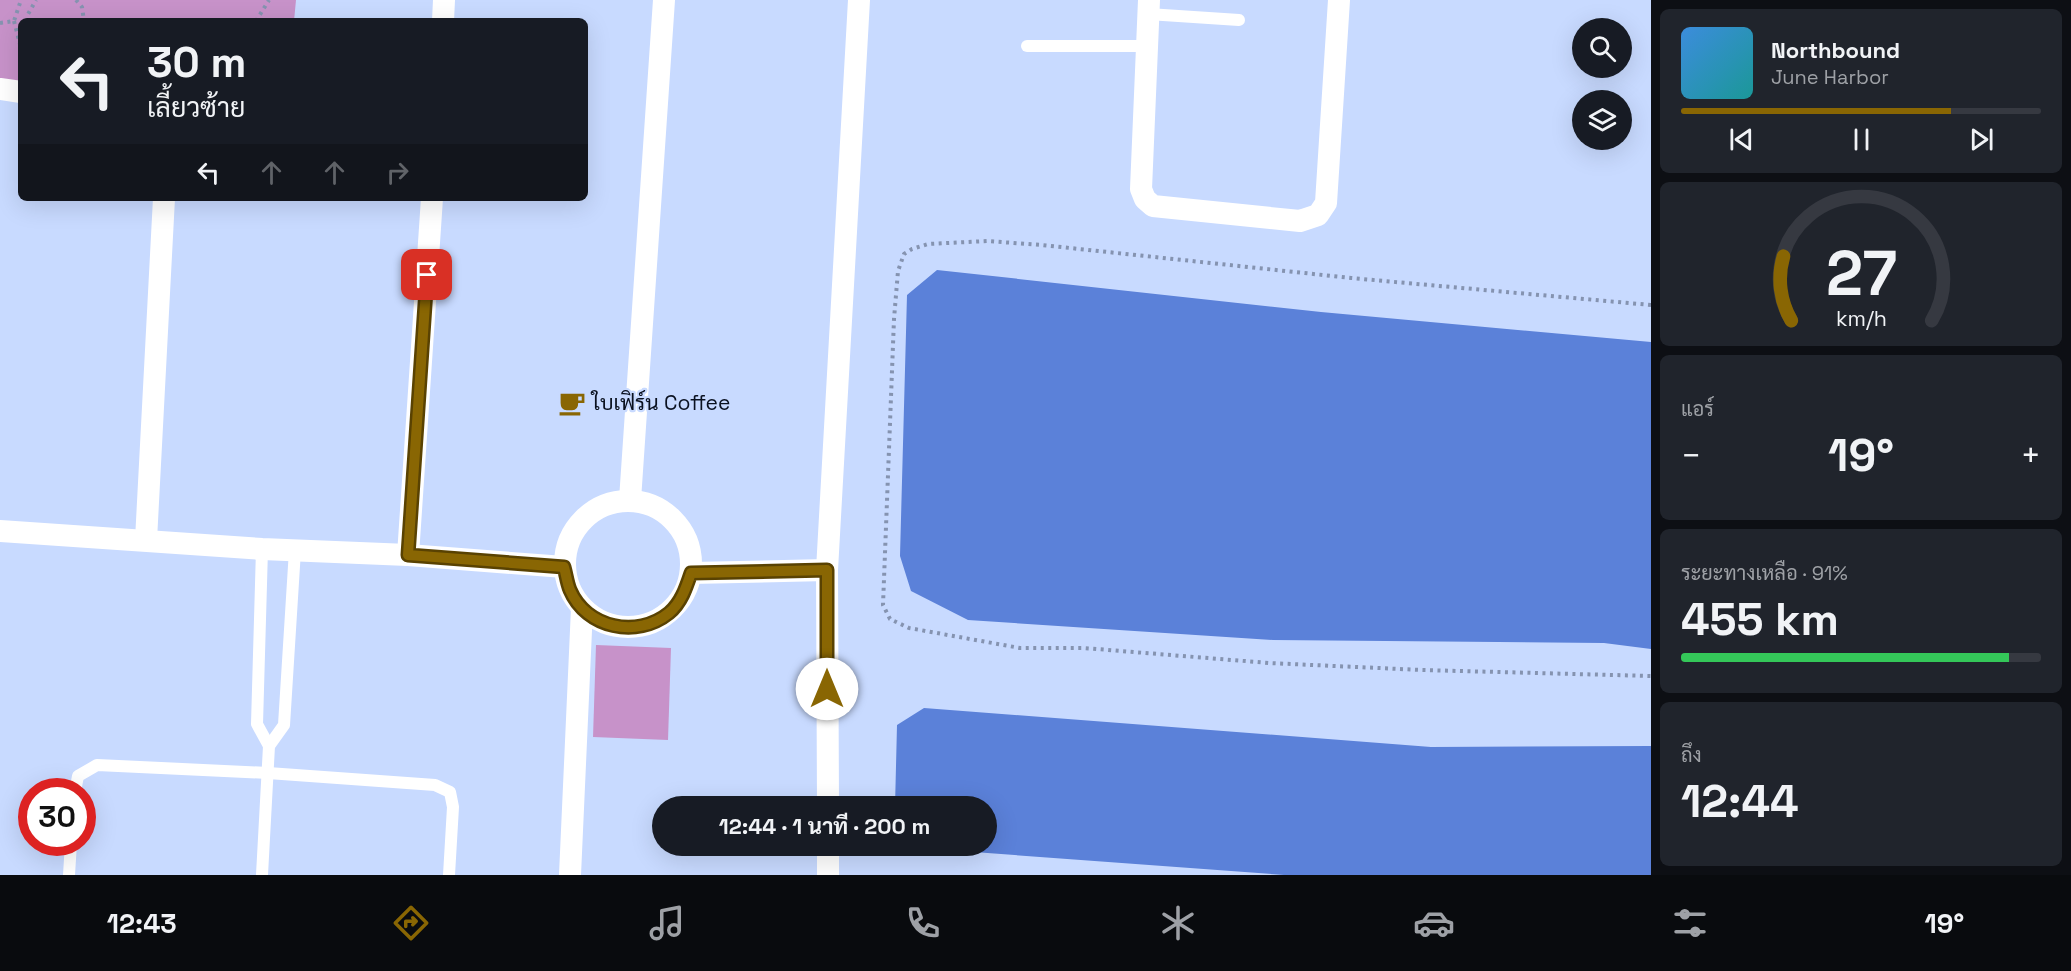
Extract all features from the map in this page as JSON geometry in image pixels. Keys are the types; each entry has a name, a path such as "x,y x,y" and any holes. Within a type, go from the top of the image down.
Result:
{"street":[{"path":"443,18 444,0"},
{"path":"630,500 664,0"},
{"path":"828,796 827,570 859,0"},
{"path":"1149,7 1142,189 1145,199 1153,206 1300,221 1318,215 1326,203 1339,0"},
{"path":"0,89 18,92"},
{"path":"146,540 164,201"},
{"path":"408,555 432,201"},
{"path":"630,500 651,505 669,516 682,532 690,552 691,573 684,594 669,613 648,625 625,628 601,622 582,609 569,589 564,567 567,546 576,527 591,512 610,503 630,500"},
{"path":"0,531 262,549 408,555 564,567"},
{"path":"691,573 827,570"},
{"path":"570,875 582,609"},
{"path":"828,856 828,875"}],"lane":[{"path":"1149,7 1239,20"},
{"path":"1027,46 1147,46"},
{"path":"262,549 257,724 269,746 262,875"},
{"path":"269,746 284,725 296,550"},
{"path":"78,778 97,765 268,773 435,785 450,792 453,807 449,875"},
{"path":"69,875 70,856"}],"path":[{"path":"18,36 14,21 21,0"},
{"path":"27,18 36,0"},
{"path":"76,0 82,7 84,18"},
{"path":"258,18 269,0"},
{"path":"0,23 14,21"},
{"path":"1651,305 1352,278 1042,245 987,241 928,244 912,249 904,254 898,271 894,319 883,605 890,619 909,628 1020,648 1084,648 1269,663 1422,670 1651,676"}],"shaded area":[{"path":"0,0 296,0 294,18 18,18 18,91 0,88"},
{"path":"596,645 671,648 668,740 593,737"}],"water":[{"path":"937,270 1321,312 1651,342 1651,649 1604,643 1273,640 968,620 911,591 900,556 907,295"},
{"path":"924,708 1431,747 1651,746 1651,875 1284,875 997,854 997,796 895,796 897,725"}],"place":[{"name":"ใบเฟิร์น Coffee","path":"572,403"}],"route":[{"path":"427,275 408,555 564,567 569,589 582,609 601,622 625,628 648,625 669,613 684,594 691,573 827,570 827,689"}]}
